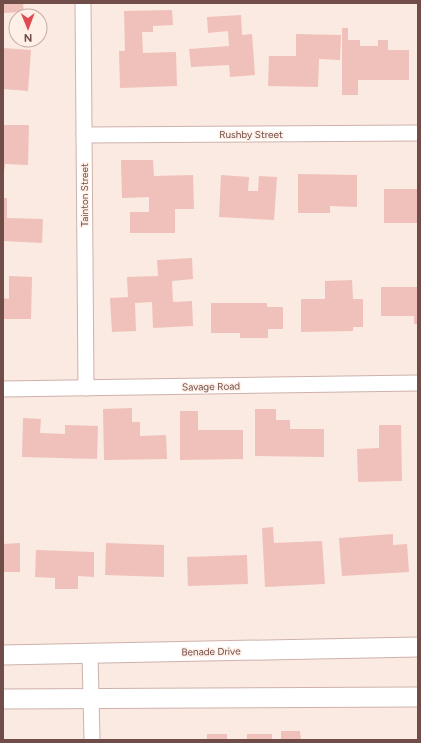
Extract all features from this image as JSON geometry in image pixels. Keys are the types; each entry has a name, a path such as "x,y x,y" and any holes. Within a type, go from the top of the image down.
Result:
{"street":[{"name":"Tainton Street","path":"83,3 86,388"},
{"name":"Rushby Street","path":"84,136 418,134"},
{"name":"Savage Road","path":"3,389 418,383"},
{"name":"Benade Drive","path":"3,655 418,647"},
{"path":"90,654 92,740"},
{"path":"3,699 418,697"}],"building":[{"path":"3,3 23,3 24,8 8,8 8,13 3,13"},
{"path":"172,10 173,25 153,26 153,32 142,32 143,53 176,52 177,86 120,88 119,51 125,51 124,11"},
{"path":"241,15 242,35 252,34 255,75 230,77 229,65 191,67 189,49 229,46 228,31 208,33 207,17"},
{"path":"342,28 348,28 348,40 360,40 360,46 378,46 378,40 388,40 388,50 409,50 409,80 358,80 358,95 342,95"},
{"path":"296,34 341,35 340,60 319,59 318,87 268,86 269,56 296,56"},
{"path":"3,48 31,50 28,91 3,89"},
{"path":"3,125 29,125 28,165 5,164 3,172"},
{"path":"121,160 153,160 154,176 193,175 194,209 175,209 175,233 130,233 130,212 149,212 149,197 122,198"},
{"path":"298,174 357,175 357,207 330,206 330,213 298,213"},
{"path":"221,175 249,177 248,191 258,191 259,176 277,177 274,220 219,217"},
{"path":"384,189 418,189 418,223 384,223"},
{"path":"3,198 7,198 7,218 43,219 42,243 3,241"},
{"path":"192,258 193,279 172,281 173,302 192,301 193,326 153,328 152,302 135,303 136,331 112,332 110,298 128,297 127,277 158,276 157,260"},
{"path":"9,276 32,277 31,319 3,319 3,298 9,299"},
{"path":"352,280 353,299 363,299 363,327 353,327 353,331 301,332 301,299 325,299 325,281"},
{"path":"381,287 418,287 418,324 414,324 414,316 381,316"},
{"path":"211,303 267,303 267,307 283,307 283,329 268,329 268,338 240,338 240,333 211,333"},
{"path":"132,408 132,422 140,422 140,436 166,435 167,459 104,460 103,409"},
{"path":"255,409 276,409 276,420 290,420 290,429 324,429 324,457 255,456"},
{"path":"180,411 198,411 198,430 243,430 243,459 180,460"},
{"path":"23,418 41,419 40,433 65,434 65,425 98,426 97,459 22,457"},
{"path":"379,425 401,425 402,481 358,482 357,449 379,448"},
{"path":"273,527 274,543 322,541 325,584 265,587 262,528"},
{"path":"393,534 393,545 407,544 409,572 342,576 339,538"},
{"path":"20,543 20,572 3,572 3,544"},
{"path":"106,543 164,545 164,577 105,575"},
{"path":"36,550 94,552 94,577 78,576 78,589 55,589 55,578 35,577"},
{"path":"247,555 248,584 188,586 187,557"},
{"path":"281,731 300,731 301,740 281,740"},
{"path":"207,734 227,734 227,740 207,740"},
{"path":"247,734 272,734 272,740 247,740"}]}
